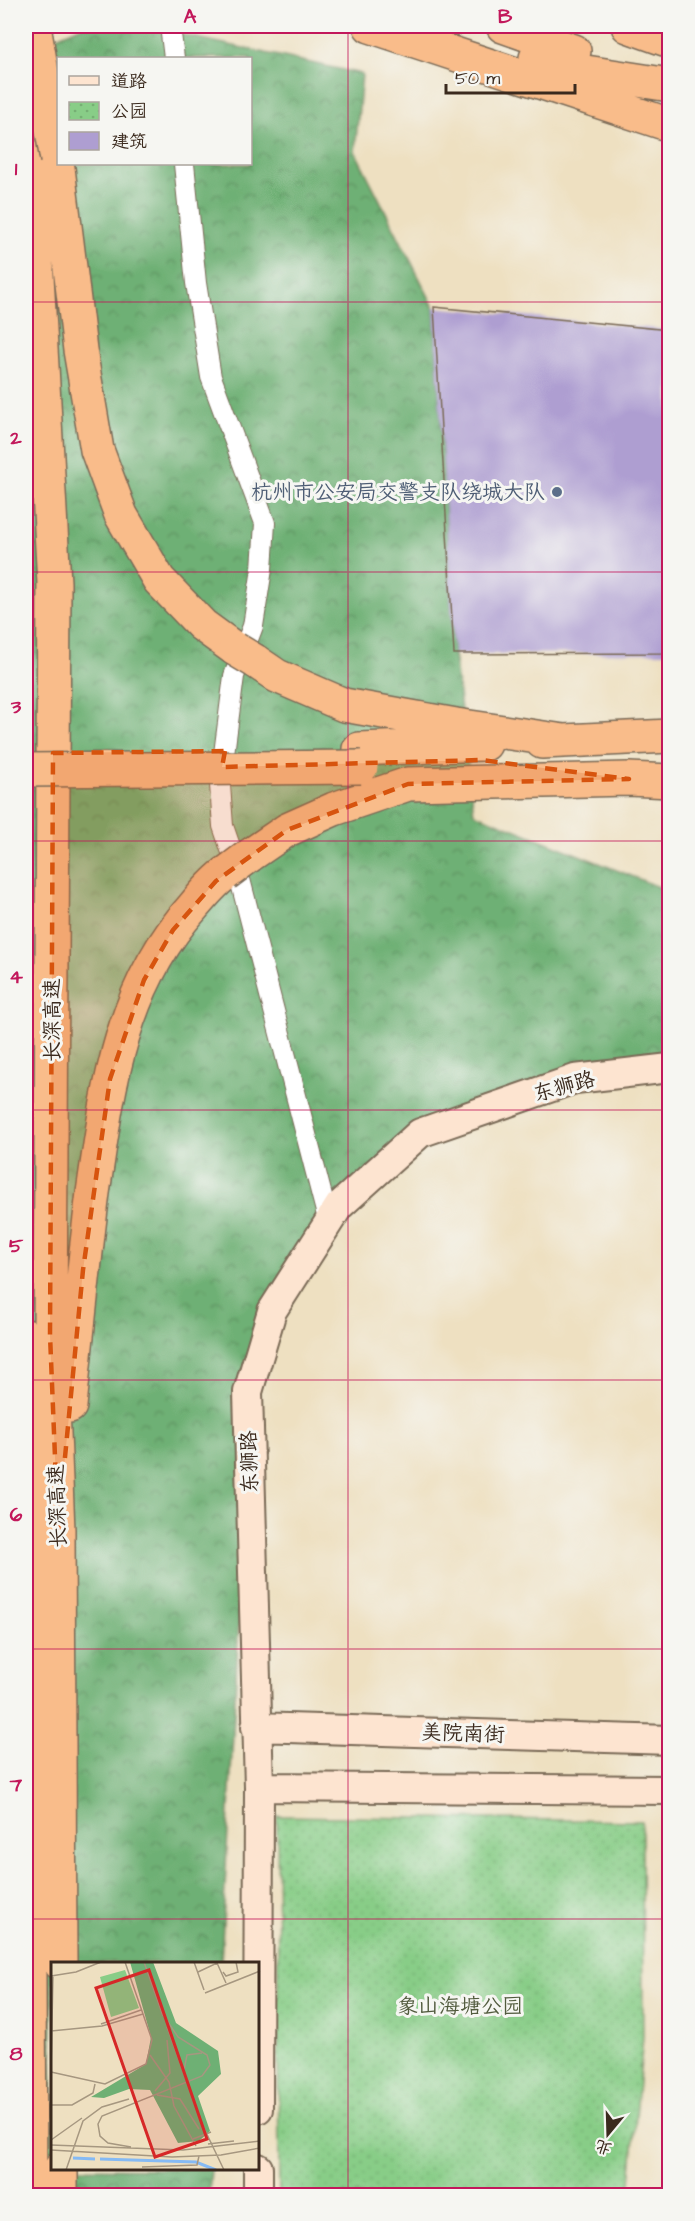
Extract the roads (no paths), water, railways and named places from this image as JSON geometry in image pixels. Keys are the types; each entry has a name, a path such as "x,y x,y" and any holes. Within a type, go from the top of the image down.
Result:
{"highway":[{"path":"34,26 44,167 80,350 96,450 121,515 159,580 202,625 245,655 277,676 344,705 564,741"},
{"path":"370,26 669,125"},
{"path":"440,26 573,70 669,84"},
{"path":"502,26 669,84"},
{"path":"628,26 669,41"},
{"name":"长深高速","path":"26,78 44,167 54,583 50,1335 58,1530 60,1962"},
{"path":"26,770 360,758 564,741 669,736"},
{"path":"26,754 481,760 629,779"},
{"path":"58,1530 83,1270 110,1079 126,1026 144,980 172,930 216,881 287,830 334,809 408,784 629,779 669,781"},
{"name":"长深高速","path":"26,1336 30,2196"},
{"path":"61,2170 61,2196"}],"street":[{"path":"170,26 174,57"},
{"path":"184,165 196,283 211,376 265,523 262,569 253,626 234,676 220,785 223,826 236,864 328,1223"},
{"name":"东狮路","path":"258,1962 259,1787 248,1392 272,1311 339,1206 420,1133 575,1079 669,1068"},
{"name":"美院南街","path":"256,1727 669,1740"},
{"path":"259,1787 669,1790"},
{"path":"258,2170 258,2196"}],"place":[{"name":"杭州市公安局交警支队绕城大队","path":"557,492"}],"park label":[{"name":"象山海塘公园","path":"460,2006"}]}
